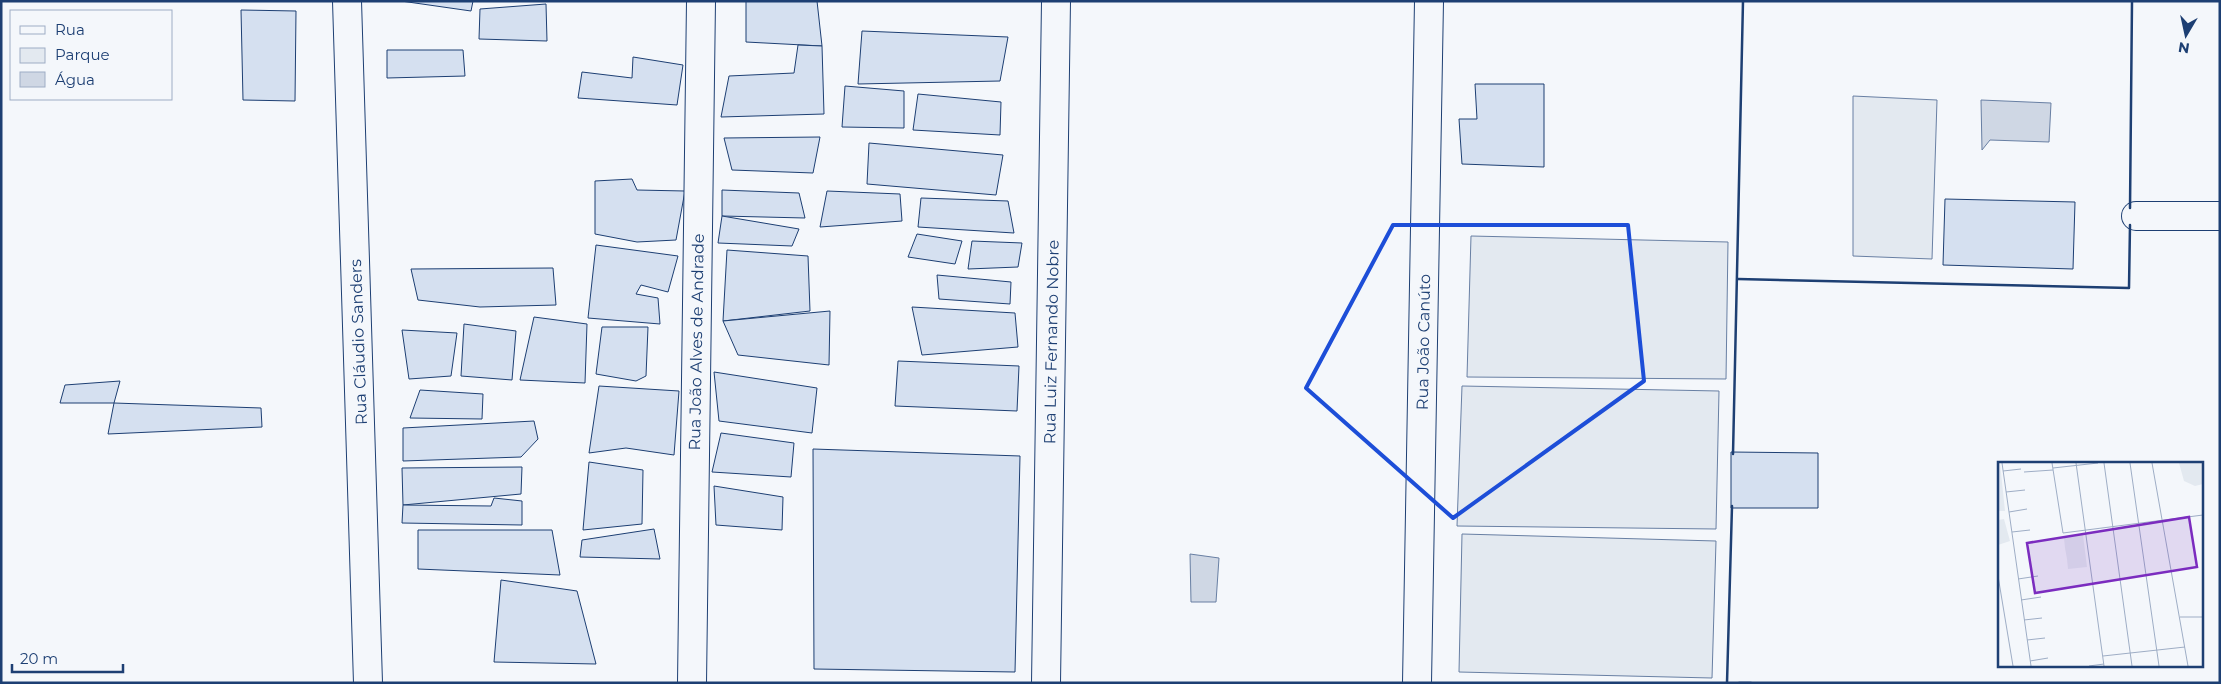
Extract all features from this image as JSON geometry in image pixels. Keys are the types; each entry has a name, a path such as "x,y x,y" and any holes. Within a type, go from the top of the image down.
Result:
{"street":[{"name":"Rua Cláudio Sanders","path":"348,1 368,683"},
{"name":"Rua João Alves de Andrade","path":"692,683 701,1"},
{"name":"Rua Luiz Fernando Nobre","path":"1046,683 1056,1"},
{"name":"Rua João Canúto","path":"1417,683 1429,1"},
{"path":"2136,216 2220,216"}],"highlighted area":[{"path":"1393,225 1628,225 1644,381 1453,518 1306,388"}],"green space":[{"path":"1853,96 1937,100 1932,259 1853,256"},
{"path":"1471,236 1728,242 1726,379 1467,377"},
{"path":"1462,386 1719,391 1716,529 1457,526"},
{"path":"1462,534 1716,541 1712,678 1459,672"}],"water":[{"path":"1981,100 2051,103 2049,142 1990,140 1982,150"},
{"path":"1190,554 1219,558 1216,602 1191,602"}],"building":[{"path":"401,1 473,1 471,11"},
{"path":"746,1 817,1 822,46 746,42"},
{"path":"546,4 547,41 479,39 480,9"},
{"path":"241,10 296,11 295,101 243,100"},
{"path":"862,31 1008,37 1000,81 858,84"},
{"path":"798,45 822,46 824,114 721,117 729,76 794,73"},
{"path":"387,50 463,50 465,76 387,78"},
{"path":"633,57 683,65 677,105 578,98 582,72 632,78"},
{"path":"1475,84 1544,84 1544,167 1462,164 1459,119 1477,119"},
{"path":"845,86 904,91 904,128 842,127"},
{"path":"918,94 1001,102 1000,135 913,130"},
{"path":"820,137 813,173 732,170 724,138"},
{"path":"869,143 1003,155 996,195 867,184"},
{"path":"632,179 637,190 685,191 676,240 637,242 595,234 595,181"},
{"path":"722,190 799,193 805,218 722,216"},
{"path":"827,191 900,194 902,221 820,227"},
{"path":"921,198 1008,201 1014,233 918,227"},
{"path":"1945,199 2075,202 2073,269 1943,265"},
{"path":"722,216 799,229 792,246 718,243"},
{"path":"917,234 962,241 955,264 908,257"},
{"path":"972,241 1022,243 1018,267 968,269"},
{"path":"596,245 678,256 668,292 641,285 636,294 658,298 660,324 588,318"},
{"path":"727,250 808,256 810,311 723,321"},
{"path":"553,268 556,305 480,307 418,300 411,269"},
{"path":"937,275 1011,282 1010,304 939,299"},
{"path":"912,307 1015,313 1018,347 922,355"},
{"path":"830,311 829,365 738,355 723,321"},
{"path":"534,317 587,324 585,383 520,380"},
{"path":"464,324 516,331 512,380 461,376"},
{"path":"602,327 648,327 646,376 636,381 596,374"},
{"path":"402,330 457,333 451,376 409,379"},
{"path":"898,361 1019,366 1017,411 895,406"},
{"path":"714,372 817,388 812,433 719,421"},
{"path":"120,381 114,403 60,403 65,385"},
{"path":"599,386 679,391 674,455 626,448 589,453"},
{"path":"420,390 483,394 482,419 410,418"},
{"path":"114,403 261,408 262,427 108,434"},
{"path":"534,421 538,439 521,457 403,461 403,428"},
{"path":"721,433 794,443 791,477 712,472"},
{"path":"813,449 1020,456 1015,672 814,669"},
{"path":"1731,452 1818,453 1818,508 1731,508"},
{"path":"589,462 643,470 642,524 583,530"},
{"path":"522,467 521,494 403,505 402,468"},
{"path":"714,486 783,497 782,530 716,525"},
{"path":"494,498 522,501 522,525 402,523 403,505 491,506"},
{"path":"654,529 660,559 580,557 582,540"},
{"path":"418,530 552,530 560,575 418,569"},
{"path":"501,580 577,591 596,664 494,662"}],"wall":[{"path":"1733,454 1743,1"},
{"path":"2130,208 2132,1"},
{"path":"1738,279 2129,288 2130,225"},
{"path":"1727,683 1732,506"},
{"path":"1739,683 1751,683"}]}
